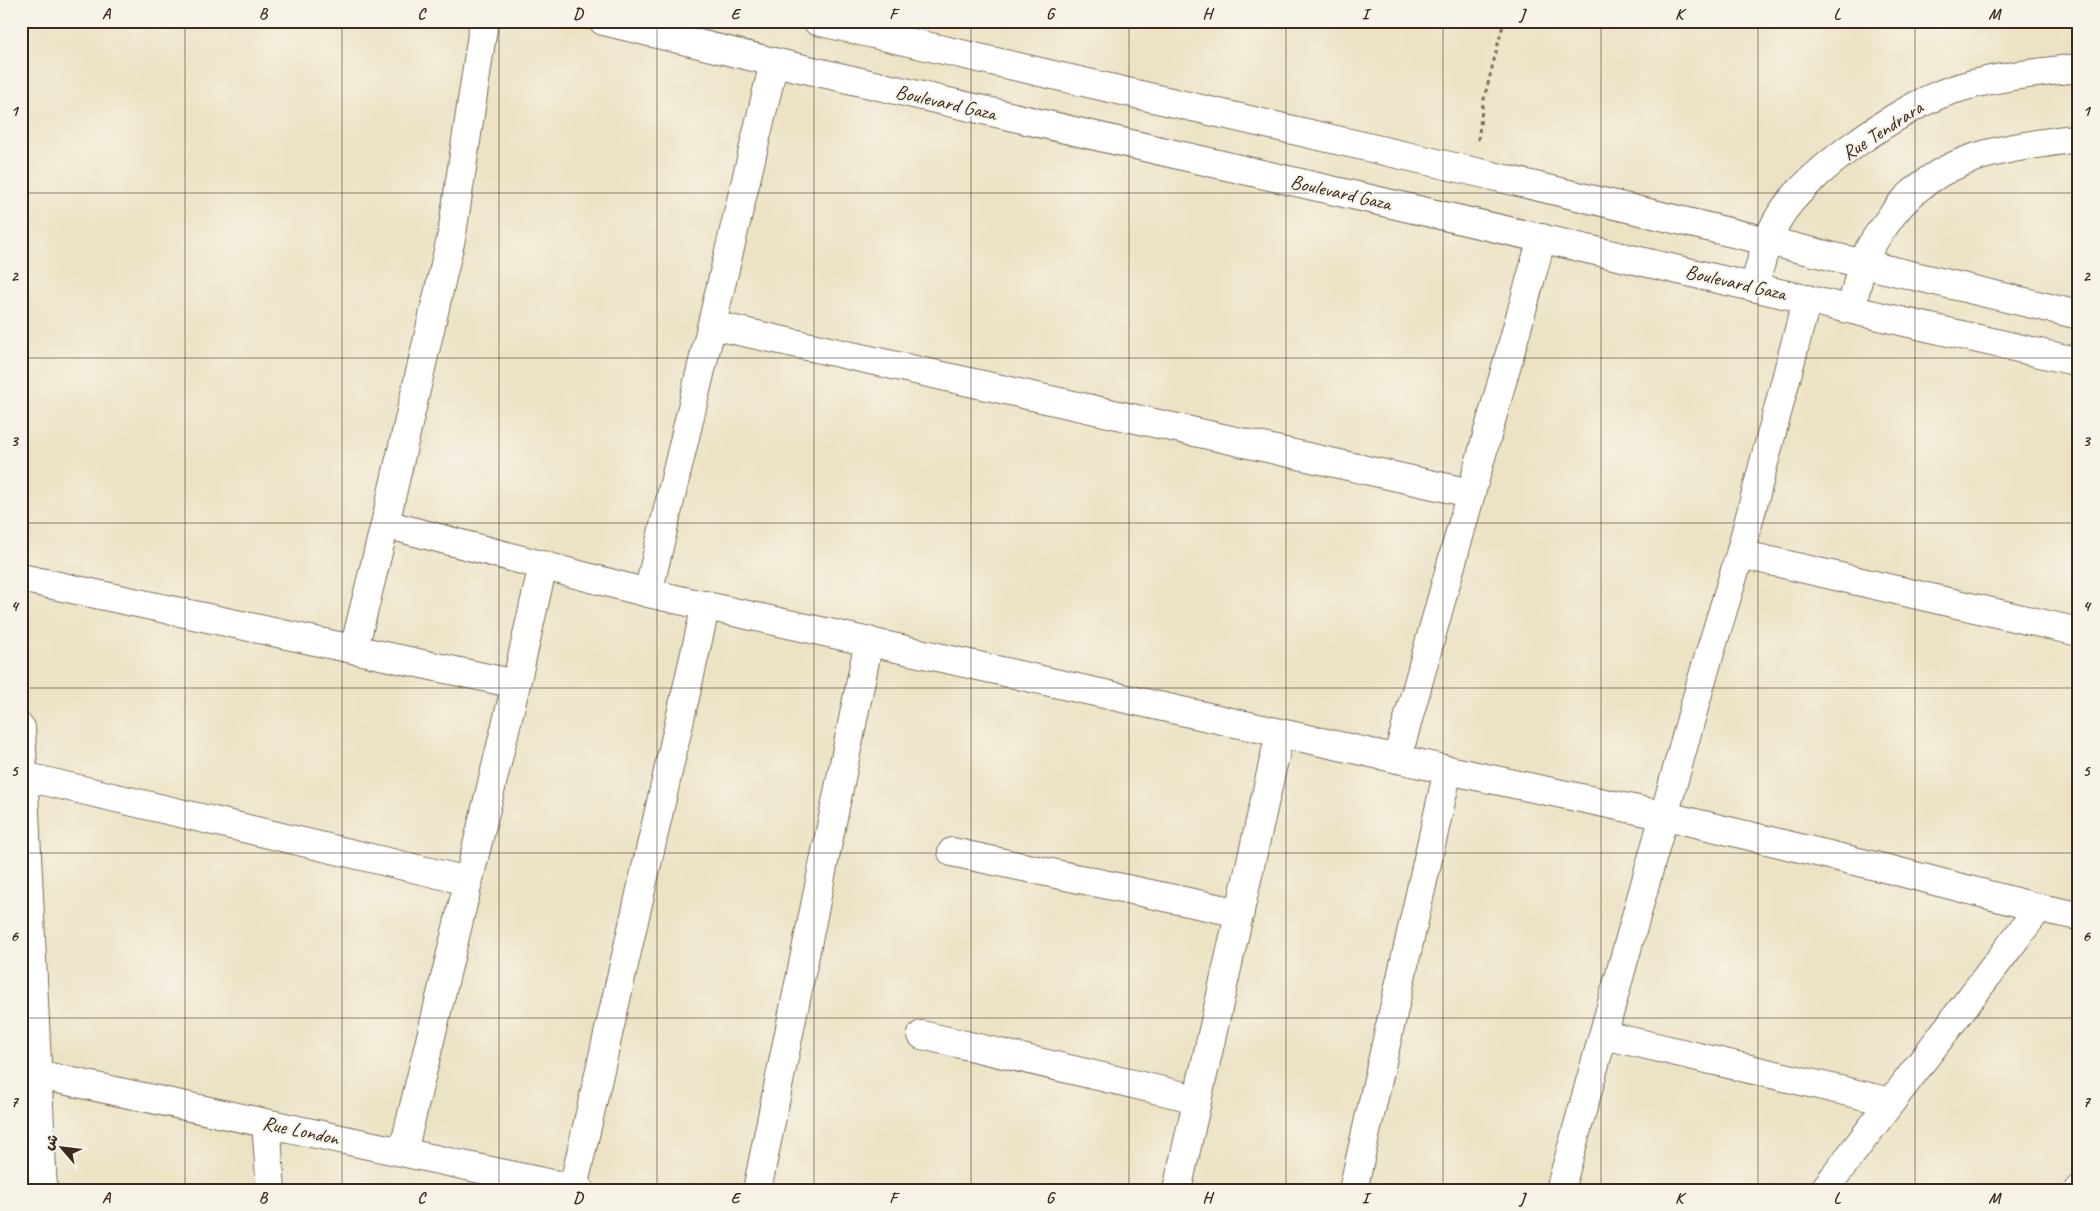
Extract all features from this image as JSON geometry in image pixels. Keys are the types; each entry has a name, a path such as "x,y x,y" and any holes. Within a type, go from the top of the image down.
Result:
{"street":[{"path":"354,649 452,234 484,21"},
{"name":"Boulevard Gaza","path":"603,21 2079,362"},
{"path":"817,21 1476,172 2079,315"},
{"path":"648,593 774,62"},
{"name":"Rue Tendrara","path":"1754,287 1767,241 1779,218 1795,197 1813,179 1845,153 1911,107 1948,91 1987,80 2079,68"},
{"path":"1852,309 1862,264 1872,243 1892,213 1918,187 1948,167 1982,154 2079,138"},
{"path":"1397,759 1542,238"},
{"path":"1560,1190 1666,816 1702,679 1740,554 1807,299"},
{"path":"712,326 1470,492"},
{"path":"385,524 648,593 1397,759 1666,816 1892,870 2039,908 2079,916"},
{"path":"1740,554 2079,632"},
{"path":"403,1152 543,565"},
{"path":"21,578 516,684"},
{"path":"577,1189 706,605"},
{"path":"757,1190 869,642"},
{"path":"21,728 29,1072 43,1190"},
{"path":"1177,1190 1280,733"},
{"path":"1353,1190 1448,770"},
{"path":"23,776 468,881"},
{"path":"952,852 1240,913"},
{"path":"1824,1190 2039,908"},
{"path":"922,1035 1197,1099"},
{"path":"1604,1035 1891,1102"},
{"name":"Rue London","path":"29,1072 577,1189"},
{"path":"266,1123 270,1190"}],"path":[{"path":"1476,172 1478,127 1504,21"}]}
